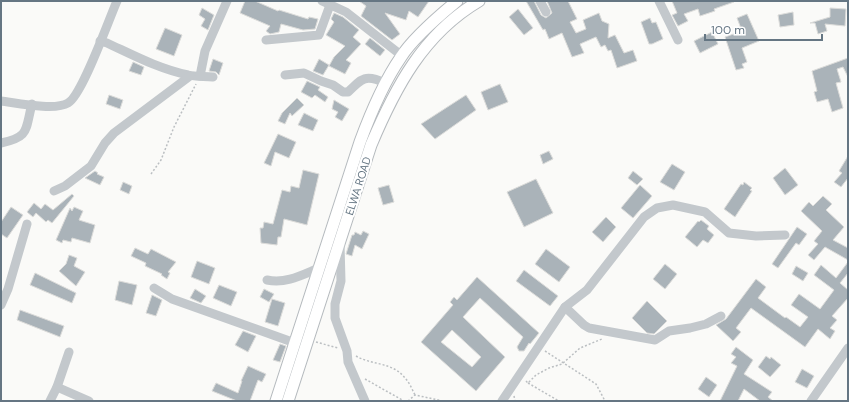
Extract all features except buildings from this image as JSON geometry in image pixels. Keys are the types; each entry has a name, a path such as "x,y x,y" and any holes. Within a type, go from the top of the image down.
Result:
{"main road":[{"name":"ELWA ROAD","path":"276,401 360,142 375,102 401,56 429,26 457,1"},
{"name":"ELWA ROAD","path":"288,401 371,145 397,88 411,64 438,34 459,15 479,1"}],"street":[{"path":"1,101 61,106 72,100 84,80 116,1"},
{"path":"200,76 205,51 227,1"},
{"path":"540,1 546,12"},
{"path":"659,1 678,40"},
{"path":"266,40 318,35 326,20 326,3 346,12 401,56"},
{"path":"100,41 151,64 190,76 213,77"},
{"path":"285,75 304,73 321,82 333,85 343,92 348,92 363,78 374,78 385,83"},
{"path":"54,191 65,186 91,166 105,143 114,133 190,76"},
{"path":"1,143 20,137 24,132 32,104"},
{"path":"502,401 520,377 538,346 566,307 587,290 644,217 665,205 673,205 705,212 729,233 756,236 785,235"},
{"path":"1,305 8,289 26,224"},
{"path":"340,243 341,281 335,304 335,318 348,362 365,401"},
{"path":"267,280 276,282 295,278 319,268"},
{"path":"154,288 172,299 296,343"},
{"path":"566,307 589,328 638,335 646,339 654,340 669,331 706,324 720,316"},
{"path":"811,401 848,348"},
{"path":"50,401 57,387 69,352"},
{"path":"57,387 89,401"}],"path":[{"path":"151,174 161,160 179,116 200,76"},
{"path":"528,383 536,375 549,368 562,364 580,348 608,338"},
{"path":"308,340 346,351 363,360 395,369 405,377 415,395 443,401"},
{"path":"538,346 562,364 596,384 605,401"},
{"path":"361,377 404,401"},
{"path":"520,377 559,401 567,401"},
{"path":"408,401 415,395"}]}
